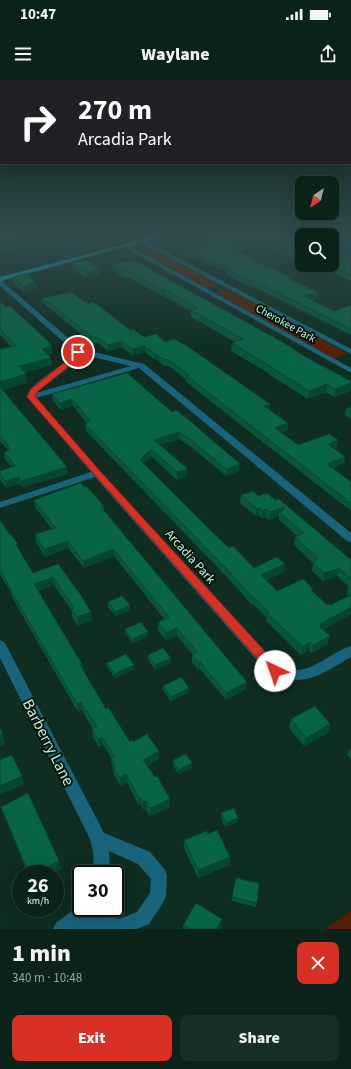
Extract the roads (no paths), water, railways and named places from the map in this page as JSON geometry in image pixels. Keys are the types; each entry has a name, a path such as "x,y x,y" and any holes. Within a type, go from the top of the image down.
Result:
{"main road":[{"path":"0,279 17,275"}],"street":[{"name":"Cherokee Park","path":"178,275 351,371"},
{"name":"Cherokee Park","path":"205,275 351,352"},
{"path":"0,279 1,284 78,352 141,366 351,539"},
{"path":"208,291 226,286"},
{"path":"31,397 33,391 72,360 78,352"},
{"path":"337,363 351,358"},
{"path":"31,397 141,366"},
{"name":"Arcadia Park","path":"31,397 97,473 275,671 289,676 304,676 351,651"},
{"path":"0,505 97,473"},
{"name":"Barberry Lane","path":"0,646 98,838 101,851 102,865"},
{"path":"91,917 119,928 143,918 158,895 159,876 144,858 98,838"},
{"path":"62,929 79,917"}]}
